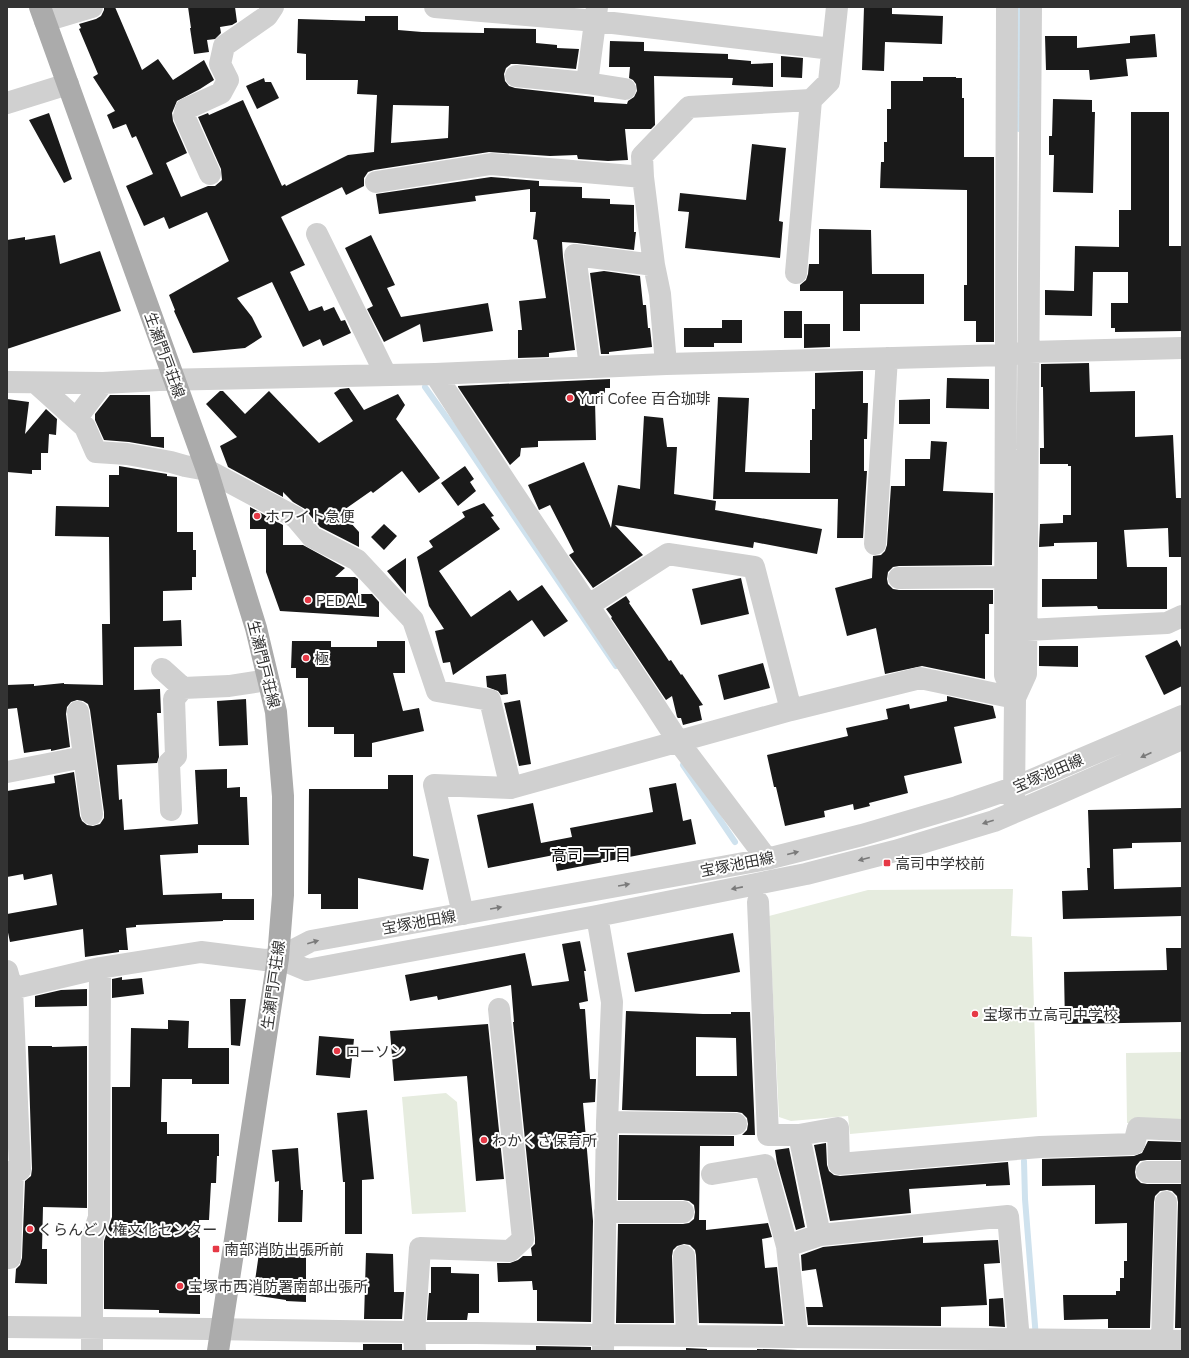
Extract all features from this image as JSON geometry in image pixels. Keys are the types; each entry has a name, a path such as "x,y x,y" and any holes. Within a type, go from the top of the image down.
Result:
{"main road":[{"name":"生瀬門戸荘線","path":"42,14 207,470 256,628 276,712 282,796 284,861 278,958 218,1351"}],"street":[{"path":"42,14 92,7"},
{"path":"210,174 184,116 186,109 221,93 228,80 220,64 224,46 266,16 273,7"},
{"path":"435,7 596,14 832,48"},
{"path":"796,273 811,100 828,82 837,7"},
{"path":"1007,7 1005,675 1016,698"},
{"path":"1014,813 1013,788 1016,698 1026,674 1027,630 1031,7"},
{"path":"587,83 596,14"},
{"path":"516,76 587,83 625,89"},
{"path":"7,103 68,84"},
{"path":"666,364 660,294 654,265 643,177 642,156 689,107 811,100"},
{"path":"376,182 491,164 643,177"},
{"path":"317,234 386,374"},
{"path":"590,367 575,255 654,265"},
{"path":"7,382 103,383 386,374 435,374 666,364 1005,355 1029,352 1182,348"},
{"path":"875,544 887,358"},
{"path":"435,374 678,741 767,859"},
{"path":"36,383 85,427 96,452 134,455 207,470 295,517 312,537 357,560 413,620 438,691 490,700 511,788"},
{"path":"76,419 103,383"},
{"path":"589,605 668,554 754,567 791,710"},
{"path":"899,578 1005,577"},
{"path":"1027,630 1167,622 1182,616"},
{"path":"162,670 183,688 229,686 268,680"},
{"path":"463,914 434,785 511,788 791,710 920,678 1016,698"},
{"path":"171,810 169,763 176,756 174,699 183,688"},
{"path":"78,712 92,814"},
{"name":"宝塚池田線","path":"278,958 311,942 767,859 862,835 957,807 1013,788 1182,716"},
{"path":"7,1258 10,1258 13,1171 20,1170 13,1141 9,983 200,952 265,960 278,958 307,970 597,916 806,874 895,851 994,821 1182,739"},
{"path":"7,772 84,757"},
{"path":"758,902 768,1135 799,1135 838,1128 839,1164 1040,1147 1134,1144 1138,1128 1182,1130"},
{"path":"597,916 612,1002 607,1122 603,1343"},
{"path":"92,1351 92,1239 99,1217 100,968"},
{"path":"415,1342 420,1248 510,1251 524,1239 499,1009"},
{"path":"607,1122 736,1124"},
{"path":"799,1135 820,1235"},
{"path":"712,1174 765,1165 787,1246 797,1337"},
{"path":"1147,1172 1182,1172"},
{"path":"7,1327 221,1329 415,1342 603,1343 687,1336 730,1344 797,1337 981,1345 1031,1340 1172,1341 1166,1202"},
{"path":"606,1212 684,1212"},
{"path":"787,1246 820,1235 1008,1216 1031,1340"},
{"path":"684,1256 687,1336"}],"shaded area":[{"path":"1013,889 1011,936 1032,937 1037,1117 850,1134 848,1116 791,1121 779,1117 769,916 868,890"},
{"path":"1182,1052 1182,1125 1127,1123 1126,1053"},
{"path":"446,1093 457,1102 466,1212 412,1214 402,1097"}],"building":[{"path":"104,7 115,7 142,70 158,59 173,80 204,60 214,80 177,101 172,113 173,121 187,153 166,163 181,197 208,186 215,186 222,180 221,169 198,117 208,113 209,115 243,100 282,186 285,184 286,186 348,155 374,152 377,95 357,94 358,80 306,80 306,54 297,53 298,19 365,21 365,16 398,16 398,30 422,32 484,33 484,28 536,29 536,43 557,45 557,48 579,49 576,69 511,64 506,68 504,74 505,81 509,86 515,88 594,97 594,102 627,104 628,101 634,97 637,91 636,84 629,78 630,67 609,67 610,41 644,42 644,51 728,54 728,59 751,61 751,64 773,63 773,87 732,85 733,78 654,76 655,125 651,129 625,129 628,160 608,161 578,159 577,155 550,156 489,152 368,172 364,178 364,186 346,195 342,187 281,217 305,265 290,272 309,311 322,306 324,311 334,307 341,321 345,320 351,333 323,346 320,339 303,347 272,282 237,298 252,317 262,337 245,348 193,353 174,311 175,310 169,295 229,261 207,212 169,229 164,217 144,226 126,186 153,174 136,136 132,138 126,124 113,129 107,115 115,111 93,77 98,74 79,29 81,28 79,24 96,19 101,16","holes":["393,105 449,106 448,138 391,143"]},
{"path":"188,7 235,7 237,22 232,25 220,27 221,33 215,39 207,40 209,52 194,54"},
{"path":"864,7 892,7 892,14 943,16 942,44 885,42 884,71 862,70"},
{"path":"1155,34 1157,57 1126,59 1128,76 1090,80 1089,70 1046,70 1045,36 1077,36 1077,48 1130,43 1130,36"},
{"path":"781,56 803,58 802,78 781,77"},
{"path":"923,77 962,78 962,98 964,98 964,157 994,157 994,342 976,342 976,321 964,321 964,285 967,285 967,190 880,188 881,162 884,162 884,142 887,142 887,109 891,109 891,81 923,81"},
{"path":"264,78 265,82 271,82 279,98 257,109 246,86"},
{"path":"1053,99 1092,100 1092,112 1095,112 1093,193 1053,192 1054,155 1049,155 1049,136 1052,136"},
{"path":"1131,112 1169,112 1169,246 1182,246 1182,331 1115,332 1115,328 1111,328 1111,303 1128,303 1128,272 1093,272 1092,316 1045,315 1045,290 1074,291 1075,246 1119,247 1119,210 1131,210"},
{"path":"49,113 72,179 64,183 29,120"},
{"path":"752,144 786,148 779,221 783,222 780,258 685,248 689,212 678,211 680,193 746,200"},
{"path":"491,177 539,181 539,186 582,187 582,198 610,199 610,204 634,205 634,232 636,232 634,250 562,242 575,350 549,353 549,357 518,358 518,330 522,330 519,301 546,298 537,240 533,239 536,212 530,212 530,189 475,196 476,201 379,214 376,194"},
{"path":"819,229 871,230 872,274 924,274 924,304 860,304 860,331 843,331 843,291 800,291 800,285 806,280 808,274 809,264 819,264"},
{"path":"55,235 60,264 100,251 121,311 7,349 7,240 25,237 25,240"},
{"path":"371,235 395,285 387,288 401,317 488,303 493,331 423,342 420,324 384,342 367,309 373,306 345,248"},
{"path":"604,271 640,276 643,305 646,305 648,328 650,328 652,347 601,354 590,273"},
{"path":"784,311 802,311 802,338 784,338"},
{"path":"722,320 742,320 742,343 714,343 714,347 684,347 684,328 722,328"},
{"path":"804,324 830,324 830,347 804,348"},
{"path":"1089,363 1090,392 1135,391 1135,437 1173,435 1176,498 1182,498 1182,557 1169,557 1168,528 1124,530 1127,567 1167,567 1167,609 1098,609 1097,606 1042,607 1042,579 1097,579 1097,542 1054,543 1054,546 1039,547 1040,524 1063,523 1063,515 1071,515 1071,466 1068,466 1068,464 1040,464 1040,448 1044,448 1041,364"},
{"path":"863,371 863,403 868,403 867,439 864,439 864,471 867,471 863,538 837,538 838,499 713,499 718,397 749,398 745,472 810,473 812,409 815,409 815,373"},
{"path":"947,378 989,379 989,409 946,408"},
{"path":"610,379 610,388 605,388 605,393 597,393 597,401 595,401 596,440 538,441 538,447 521,448 520,456 510,465 458,387 458,386"},
{"path":"349,388 364,410 398,394 405,405 396,419 440,478 419,493 402,471 373,493 371,491 341,512 359,532 359,547 320,527 305,509 293,502 283,492 283,497 228,467 220,446 237,437 206,404 220,391 223,391 245,414 269,391 319,443 353,421 334,393 340,389"},
{"path":"110,395 150,395 151,437 164,437 164,448 129,442 104,440 95,420 95,414"},
{"path":"7,399 29,402 25,434 46,409 57,419 56,435 49,434 48,453 41,453 41,470 32,470 32,474 7,472"},
{"path":"930,399 930,424 899,424 899,400"},
{"path":"644,416 663,418 667,447 677,447 674,494 716,501 715,510 822,529 817,554 754,542 753,548 615,525 643,555 593,588 569,555 574,552 550,505 539,510 528,485 584,462 611,528 618,485 640,489"},
{"path":"931,441 947,442 943,491 993,493 992,565 893,567 888,572 888,584 893,589 899,590 993,590 993,604 989,604 989,634 985,634 985,679 922,666 885,674 876,628 847,636 835,588 872,578 873,556 881,555 885,551 887,545 891,486 905,486 905,459 930,459"},
{"path":"119,466 177,477 177,532 193,532 193,550 196,550 196,577 192,577 192,590 163,591 163,621 181,620 182,646 134,647 134,690 160,689 161,713 157,713 159,757 157,763 117,765 119,800 122,799 124,830 198,824 195,770 227,769 227,788 240,787 240,797 247,797 249,845 198,845 198,853 160,855 163,895 222,893 222,899 254,899 254,920 223,920 136,925 136,927 126,928 128,950 119,950 119,952 85,957 83,929 10,942 7,928 7,914 57,905 52,874 24,880 23,874 7,877 7,791 55,783 54,776 74,772 82,821 87,825 93,826 100,824 104,818 104,812 90,710 88,704 77,700 71,702 67,707 66,714 70,747 51,751 51,749 24,753 17,708 7,709 7,685 34,684 34,686 64,683 103,685 102,624 110,624 109,537 55,536 56,506 109,507 109,475 119,475"},
{"path":"465,466 474,479 470,482 476,491 458,506 441,483"},
{"path":"484,503 494,516 491,517 500,529 439,571 471,617 510,590 518,601 542,585 568,621 544,637 532,620 453,675 450,662 443,663 435,631 444,629 429,606 417,557 433,547 429,541 465,517 462,512"},
{"path":"250,507 283,525 283,545 303,545 345,568 335,577 355,577 358,579 358,594 372,594 379,602 379,617 280,611 266,572 266,529 250,529"},
{"path":"384,524 397,536 384,550 371,537"},
{"path":"406,558 406,594 387,571"},
{"path":"741,578 749,614 701,625 692,589"},
{"path":"626,596 630,602 629,603 669,661 671,660 681,675 682,674 703,705 699,706 702,720 683,725 681,718 677,717 672,696 666,700 611,618 612,617 606,609"},
{"path":"1177,640 1182,649 1182,686 1164,695 1145,656"},
{"path":"292,641 331,641 331,647 377,647 377,641 405,641 405,673 393,673 403,711 419,708 424,731 372,743 372,757 354,757 354,734 334,734 334,727 308,727 308,678 296,678 296,668 291,668"},
{"path":"1039,646 1078,646 1078,667 1039,666"},
{"path":"763,663 770,688 724,700 718,675"},
{"path":"506,674 508,694 501,695 498,691 487,687 486,676"},
{"path":"947,696 993,706 996,718 954,727 962,763 904,776 908,793 869,803 870,806 854,810 853,804 824,811 825,817 785,826 767,755 848,736 846,728 888,719 886,709 909,704 910,709 947,701"},
{"path":"246,699 248,745 219,746 217,701"},
{"path":"520,700 531,764 519,766 504,703"},
{"path":"388,775 413,775 413,856 429,859 423,890 358,878 358,909 321,909 321,894 308,894 309,789 388,789"},
{"path":"676,783 683,821 691,819 696,844 557,871 554,855 488,868 477,815 533,803 541,843 572,837 570,828 653,812 649,788"},
{"path":"1182,808 1182,842 1132,843 1132,848 1113,849 1114,889 1182,887 1182,916 1063,919 1062,891 1088,890 1087,868 1090,868 1088,810"},
{"path":"733,933 740,972 635,992 627,953"},
{"path":"580,941 586,971 584,971 588,1001 579,1003 580,1009 585,1009 590,1079 596,1079 595,1102 583,1103 593,1221 591,1322 537,1321 537,1290 533,1290 532,1281 498,1282 497,1263 510,1263 523,1256 532,1256 531,1248 535,1244 513,1022 511,985 438,1000 437,996 410,1001 405,975 525,953 532,986 569,981 562,944"},
{"path":"1166,948 1182,948 1182,1022 1065,1024 1064,972 1167,970"},
{"path":"122,977 122,980 142,978 144,994 112,998 112,979"},
{"path":"87,989 87,1006 35,1007 35,996 61,990"},
{"path":"230,999 246,999 240,1046 231,1045"},
{"path":"626,1011 703,1014 750,1012 755,1135 742,1135 747,1130 747,1118 742,1113 737,1112 622,1110","holes":["696,1037 736,1038 737,1076 696,1076"]},
{"path":"168,1020 189,1021 188,1048 229,1048 229,1084 192,1084 192,1079 162,1079 161,1122 167,1122 167,1134 219,1134 219,1156 217,1156 216,1183 211,1183 209,1220 199,1220 200,1314 159,1313 159,1310 104,1309 104,1241 112,1217 112,1087 130,1087 131,1028 168,1029"},
{"path":"488,1024 504,1179 476,1181 467,1076 394,1081 390,1031"},
{"path":"319,1036 354,1039 350,1078 316,1075"},
{"path":"28,1046 87,1046 87,1208 43,1207 42,1249 47,1249 47,1284 15,1283 16,1269 20,1265 22,1258 25,1181 31,1176 32,1169"},
{"path":"367,1110 374,1179 362,1180 362,1234 345,1234 345,1182 343,1182 337,1113"},
{"path":"619,1135 734,1136 734,1146 700,1146 699,1220 706,1220 706,1230 768,1223 772,1237 762,1239 765,1268 777,1267 783,1324 699,1323 696,1255 695,1250 690,1245 684,1244 677,1246 673,1250 672,1256 674,1323 616,1323 618,1224 683,1224 689,1223 694,1219 695,1212 694,1205 689,1201 683,1200 618,1200"},
{"path":"1148,1141 1182,1142 1182,1160 1140,1161 1136,1166 1135,1172 1136,1178 1141,1183 1182,1184 1182,1328 1175,1328 1178,1202 1177,1196 1172,1191 1167,1190 1160,1191 1155,1196 1154,1202 1150,1328 1108,1328 1108,1319 1064,1320 1063,1295 1116,1295 1116,1291 1120,1291 1120,1278 1124,1278 1124,1261 1127,1261 1127,1223 1095,1224 1095,1185 1042,1186 1042,1159 1134,1156 1142,1153"},
{"path":"826,1143 827,1165 829,1171 834,1175 840,1176 1008,1162 1010,1185 986,1186 986,1184 909,1189 911,1213 830,1221 814,1145"},
{"path":"298,1148 301,1190 303,1190 302,1222 278,1222 279,1181 275,1182 272,1150"},
{"path":"789,1148 805,1227 796,1230 777,1163 775,1150"},
{"path":"923,1237 923,1243 998,1240 1000,1263 984,1264 987,1305 941,1307 941,1326 808,1325 806,1307 823,1307 816,1269 802,1271 801,1255 823,1247"},
{"path":"260,1246 297,1251 296,1256 306,1256 306,1302 286,1301 253,1295"},
{"path":"366,1253 393,1254 394,1292 404,1292 402,1319 364,1319"},
{"path":"431,1267 451,1267 451,1273 479,1274 479,1313 468,1313 467,1320 427,1320 429,1293 431,1293"},
{"path":"1003,1298 1005,1327 989,1326 989,1299"},
{"path":"363,1344 402,1344 402,1351 363,1351"},
{"path":"536,1346 591,1347 591,1351 536,1351"},
{"path":"686,1348 707,1349 707,1351 686,1351"},
{"path":"757,1349 798,1350 798,1351 757,1351"},
{"path":"844,1350 893,1351 844,1351"}],"waterway":[{"path":"1019,7 1019,129"},
{"path":"425,387 616,666"},
{"path":"683,765 735,842"},
{"path":"1024,1161 1025,1199 1037,1351"}],"place":[{"name":"Yuri Cofee 百合珈琲","path":"570,398"},
{"name":"ホワイト急便","path":"257,516"},
{"name":"PEDAL","path":"308,600"},
{"name":"極","path":"306,658"},
{"name":"高司中学校前","path":"887,863"},
{"name":"宝塚市立高司中学校","path":"975,1014"},
{"name":"ローソン","path":"337,1051"},
{"name":"わかくさ保育所","path":"484,1140"},
{"name":"くらんど人権文化センター","path":"30,1229"},
{"name":"南部消防出張所前","path":"216,1249"},
{"name":"宝塚市西消防署南部出張所","path":"180,1286"}],"district":[{"name":"高司一丁目","path":"591,855"}]}
